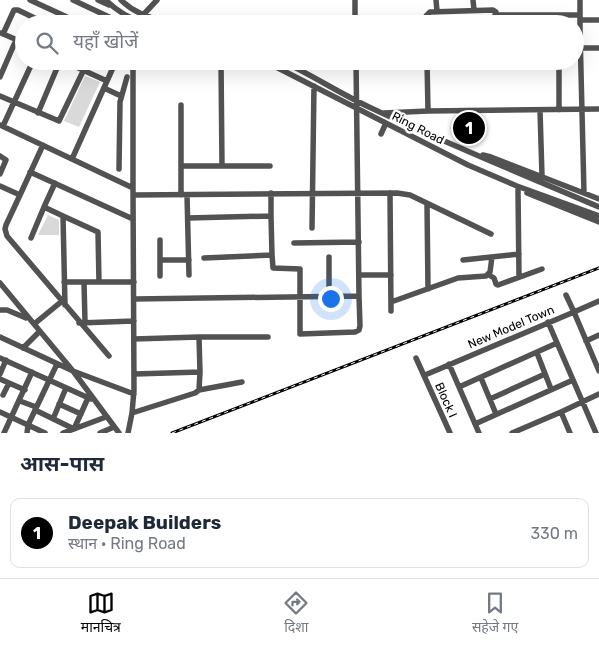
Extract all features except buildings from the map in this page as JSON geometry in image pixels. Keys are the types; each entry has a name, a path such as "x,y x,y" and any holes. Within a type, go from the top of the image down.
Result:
{"street":[{"path":"30,0 62,15"},
{"path":"73,0 105,15"},
{"path":"98,0 123,15"},
{"path":"106,0 111,6"},
{"path":"121,0 143,15 157,0"},
{"path":"355,0 356,15"},
{"path":"436,0 436,11"},
{"path":"474,0 474,10"},
{"path":"580,0 580,15"},
{"path":"15,40 2,33 13,12 16,10 27,15"},
{"path":"427,15 427,13 436,11 474,10 493,10 496,12 495,15"},
{"path":"584,18 599,20"},
{"path":"0,78 15,42"},
{"path":"584,48 599,48"},
{"path":"29,70 1,126 133,188"},
{"path":"38,113 58,70"},
{"path":"0,96 57,121 61,120 83,70 107,81"},
{"path":"72,159 112,70"},
{"path":"128,433 134,394 133,70"},
{"path":"221,70 222,166"},
{"name":"Ring Road","path":"282,70 468,165 517,186 599,216"},
{"name":"Ring Road","path":"302,70 357,101 383,113 474,154 599,206"},
{"path":"271,193 273,268 300,269 300,334 355,332 360,326 356,70"},
{"path":"427,70 428,110"},
{"path":"559,70 559,110"},
{"path":"581,70 584,193"},
{"path":"119,169 119,108 127,77"},
{"path":"312,228 314,86"},
{"path":"104,88 121,96"},
{"path":"181,105 181,166 188,218 189,275"},
{"path":"383,113 428,110 599,109"},
{"path":"540,110 542,176"},
{"path":"381,134 386,123"},
{"path":"43,145 6,225 5,232 109,356"},
{"path":"474,154 491,157 599,199"},
{"path":"0,156 6,160 0,174"},
{"path":"468,165 478,173 599,222"},
{"path":"181,166 270,166"},
{"path":"30,172 133,219"},
{"path":"31,238 55,183"},
{"path":"0,186 20,196"},
{"path":"518,190 519,277"},
{"path":"133,196 390,192 404,194 491,234"},
{"path":"390,192 392,311"},
{"path":"427,204 428,289"},
{"path":"44,207 98,232 99,282"},
{"path":"63,216 63,303"},
{"path":"188,218 271,216"},
{"path":"160,240 160,276"},
{"path":"294,243 359,242"},
{"path":"463,260 519,254"},
{"path":"204,258 272,255"},
{"path":"329,257 329,296"},
{"path":"489,275 492,257"},
{"path":"160,260 189,260"},
{"path":"391,302 458,278 489,275 494,278 498,285 542,269"},
{"path":"359,275 391,275"},
{"path":"0,282 73,371 91,399 119,433"},
{"path":"64,282 134,282"},
{"path":"82,322 84,282"},
{"path":"566,295 574,312 599,301"},
{"path":"134,299 359,296"},
{"path":"34,324 63,303"},
{"path":"0,310 3,309 28,318"},
{"name":"New Model Town","path":"425,375 574,312 599,371"},
{"path":"82,322 134,321"},
{"path":"548,322 596,433"},
{"path":"24,348 40,331"},
{"path":"586,341 599,335"},
{"path":"0,337 73,371 134,394"},
{"path":"134,338 268,337"},
{"path":"199,338 199,390"},
{"path":"459,388 558,343"},
{"path":"536,353 551,389"},
{"name":"Block I","path":"416,358 450,433"},
{"path":"0,374 3,359 91,399"},
{"path":"27,433 28,425 57,364"},
{"path":"449,364 479,433"},
{"path":"2,433 12,418 32,372"},
{"path":"134,374 200,372"},
{"path":"490,399 545,374"},
{"path":"0,378 25,390"},
{"path":"481,378 496,414"},
{"path":"475,424 573,380"},
{"path":"132,413 195,393 199,390 242,382"},
{"path":"0,403 9,383"},
{"path":"53,419 66,388"},
{"path":"512,433 599,394"},
{"path":"74,429 91,399"},
{"path":"20,400 74,429"},
{"path":"59,404 81,414"},
{"path":"0,412 45,433"},
{"path":"561,412 570,433"},
{"path":"63,433 106,417"},
{"path":"100,433 114,427"}],"shaded area":[{"path":"85,76 100,82 79,127 64,121"},
{"path":"48,215 59,220 59,235 38,235"}],"railway":[{"path":"172,433 599,268"}],"place":[{"name":"Deepak Builders","path":"469,128"}]}
